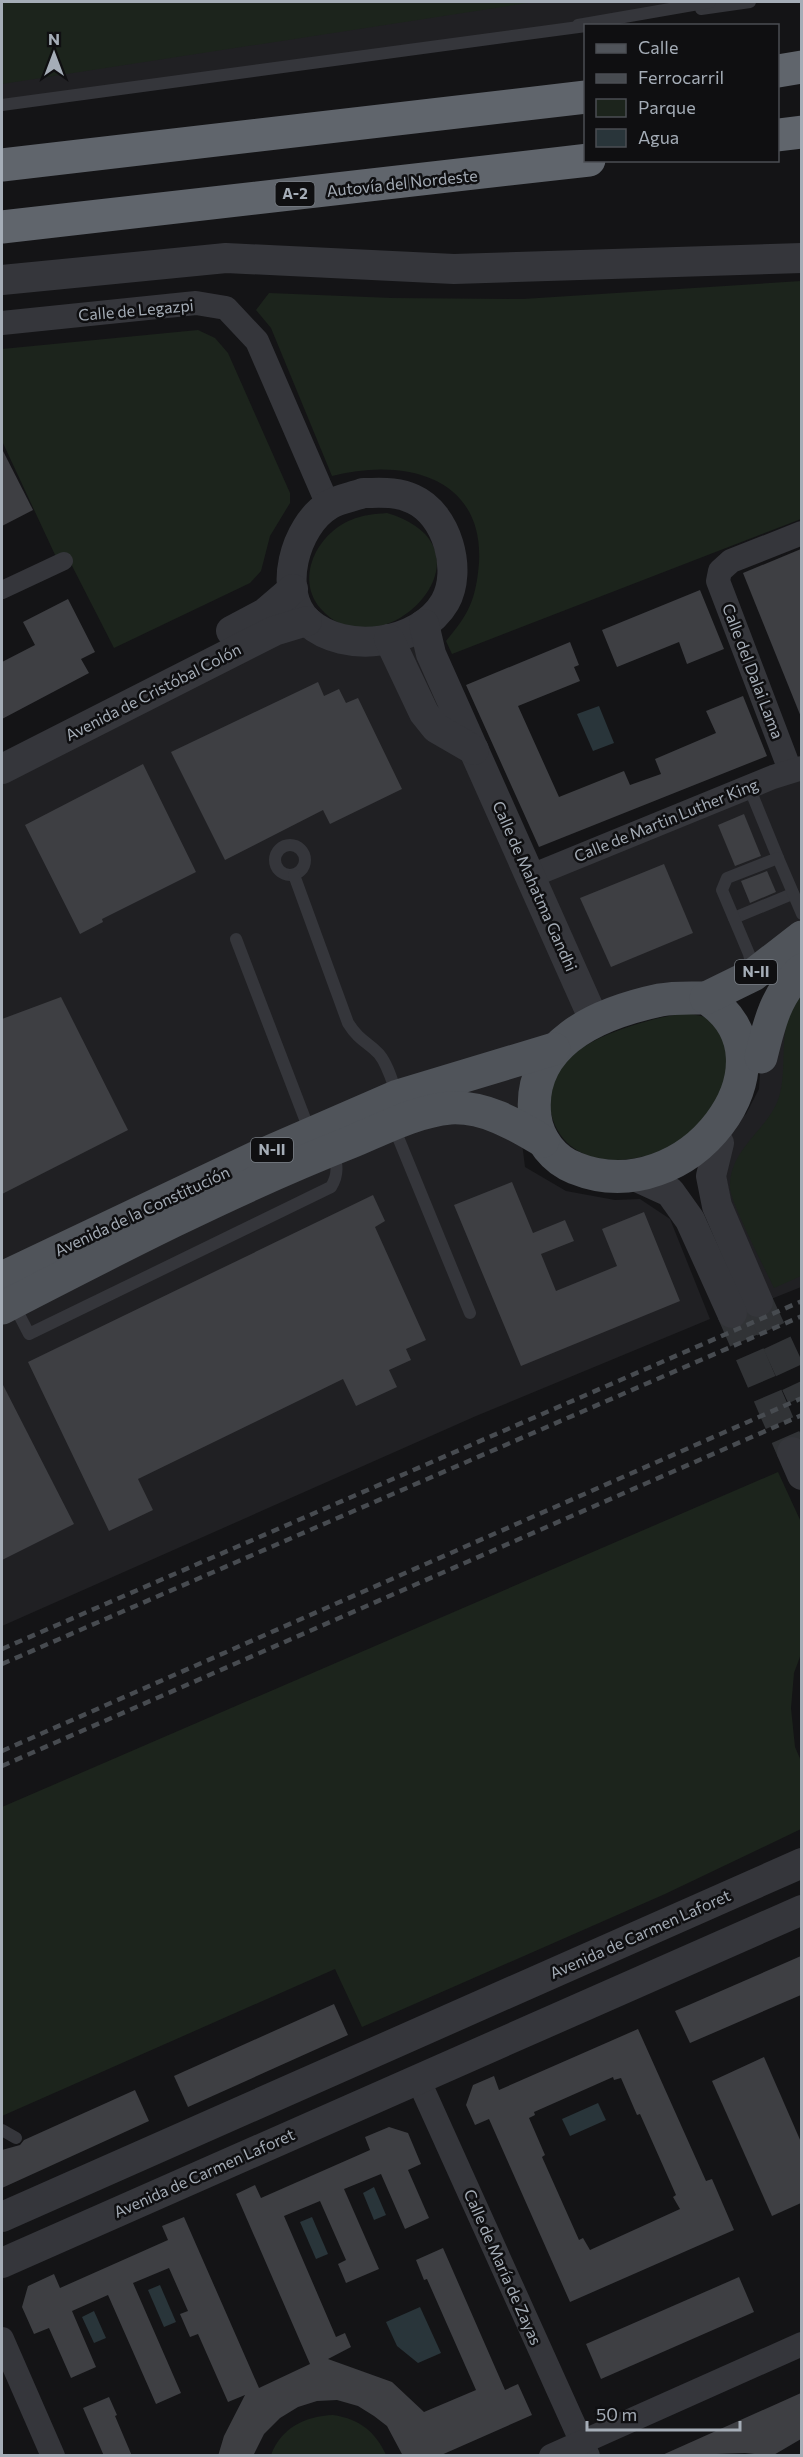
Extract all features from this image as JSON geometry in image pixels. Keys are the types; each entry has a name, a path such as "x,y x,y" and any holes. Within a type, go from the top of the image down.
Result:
{"highway":[{"path":"2,165 584,97"},
{"path":"779,135 801,132"},
{"name":"Autovía del Nordeste","path":"2,227 584,160"}],"main road":[{"name":"N-II","path":"801,937 753,975 706,998 662,1000 627,1009 570,1035 554,1049 540,1070 534,1096 535,1120 543,1141 560,1162 593,1176 635,1176 682,1164 719,1143 746,1114 759,1089 761,1057 771,1017 782,994 801,970"},
{"name":"N-II","path":"706,998 727,1007 749,1028 761,1057"},
{"name":"Avenida de la Constitución","path":"5,1296 265,1179 322,1141 395,1110 554,1049"},
{"name":"Avenida de la Constitución","path":"395,1110 450,1108 474,1110 513,1124 543,1141"}],"street":[{"path":"519,266 801,240"},
{"path":"2,280 226,258 454,269 801,258"},
{"name":"Calle de Legazpi","path":"2,323 195,303 226,308 257,341 328,505"},
{"path":"363,493 393,493 414,499 436,518 453,562 451,585 446,601 434,617 424,624 389,639 366,643 343,640 323,632 307,621 297,605 292,572 297,546 309,525 328,505 363,493"},
{"name":"Calle del Dalai Lama","path":"796,769 718,581 720,571 731,561 801,533"},
{"path":"2,590 64,561"},
{"name":"Avenida de Cristóbal Colón","path":"2,750 265,613 293,589"},
{"name":"Avenida de Cristóbal Colón","path":"2,768 274,631 307,621"},
{"name":"Calle de Mahatma Gandhi","path":"424,624 431,654 596,1022"},
{"path":"389,639 424,713 436,728 474,750"},
{"name":"Calle de Martin Luther King","path":"531,876 749,786 796,769"},
{"path":"635,1176 670,1192 745,1308 711,1176 719,1143"},
{"name":"Avenida de Carmen Laforet","path":"2,2217 801,1863"},
{"name":"Avenida de Carmen Laforet","path":"2,2263 801,1910"},
{"path":"402,2040 390,2067 418,2079"},
{"name":"Calle de María de Zayas","path":"418,2079 585,2449"},
{"path":"2,2339 53,2456"},
{"path":"551,2456 585,2449 801,2344"}],"lane":[{"path":"587,24 710,2"},
{"path":"604,24 750,2"},
{"path":"509,38 584,25"},
{"path":"2,105 584,26"},
{"path":"749,786 801,915"},
{"path":"753,975 749,954 722,890 727,878 778,858"},
{"path":"294,875 348,1023 357,1037 378,1053 386,1066 395,1110 470,1313"},
{"path":"734,918 792,894"},
{"path":"236,939 322,1141"},
{"path":"2,2130 16,2138"}],"shaded area":[{"path":"2,2 750,2 584,24 2,105"},
{"path":"424,624 531,876 801,768 801,937 662,1000 523,1069 520,1092 520,1127 525,1167 566,1191 615,1200 640,1199 670,1219 710,1319 476,1416 2,1626 2,769 274,631 323,632"},
{"path":"801,970 801,1287 771,1299 745,1270 719,1143 746,1114 759,1089 761,1057"}],"green space":[{"path":"2,2 534,2 2,84"},
{"path":"801,281 801,519 452,654 446,641 466,614 478,576 477,533 468,510 453,492 434,480 411,472 359,471 332,476 271,328 256,310 269,293 392,298 523,299"},
{"path":"198,330 215,338 228,353 290,493 290,503 270,536 261,571 250,583 114,648 67,556 57,559 2,441 2,349"},
{"path":"387,513 421,530 436,553 435,577 422,600 400,618 374,628 346,626 321,609 313,597 310,571 314,558 320,546 339,526 360,517"},
{"path":"801,997 801,1276 774,1288 732,1196 731,1174 742,1151 767,1120 779,1097 782,1085 785,1031 793,1007"},
{"path":"686,1013 706,1017 723,1025 740,1088 689,1137 666,1153 612,1160 598,1158 574,1148 556,1128 551,1113 551,1090 559,1069 583,1047 617,1031 654,1019"},
{"path":"778,1472 801,1522 801,1654 794,1673 791,1708 795,1747 801,1761 801,1829 665,1894 362,2027 335,1969 2,2116 2,1807"},
{"path":"333,2415 351,2420 365,2428 377,2439 386,2455 271,2455 281,2438 295,2425 313,2418"}],"water":[{"path":"599,706 614,743 593,751 577,714"},
{"path":"598,2103 606,2120 570,2136 562,2119"},
{"path":"374,2187 386,2215 374,2220 363,2193"},
{"path":"312,2217 328,2254 316,2259 300,2222"},
{"path":"160,2285 176,2322 164,2327 148,2290"},
{"path":"420,2307 441,2353 418,2363 397,2346 386,2322"},
{"path":"94,2311 106,2338 94,2343 82,2317"}],"building":[{"path":"2,449 33,510 2,526"},
{"path":"801,549 801,717 743,573"},
{"path":"700,590 724,649 687,664 679,642 617,667 602,630"},
{"path":"68,599 95,652 81,659 89,673 2,719 2,662 35,645 23,622"},
{"path":"570,642 579,665 574,667 580,681 518,706 559,797 624,771 630,785 661,774 655,759 716,733 706,711 743,696 767,756 539,847 466,685"},
{"path":"318,682 324,696 339,689 346,703 358,698 402,789 330,824 323,810 225,860 171,752"},
{"path":"143,764 196,872 102,919 103,922 80,934 25,825"},
{"path":"744,814 761,856 735,866 718,825"},
{"path":"664,864 693,933 611,967 580,898"},
{"path":"767,871 776,892 750,903 741,881"},
{"path":"61,997 128,1130 2,1194 2,1019"},
{"path":"512,1182 533,1233 565,1220 574,1241 541,1254 556,1291 617,1266 602,1229 644,1212 680,1301 521,1366 454,1205"},
{"path":"373,1195 385,1221 375,1227 426,1340 406,1349 411,1360 389,1370 397,1387 356,1406 343,1379 138,1479 153,1510 109,1531 28,1362"},
{"path":"2,1383 74,1524 2,1560"},
{"path":"801,1956 801,1995 690,2043 675,2011"},
{"path":"334,2004 348,2035 188,2107 174,2076"},
{"path":"638,2029 706,2181 712,2179 734,2230 570,2302 489,2119 475,2125 466,2105 473,2085 494,2076 499,2090","holes":["613,2077 614,2080 621,2078 637,2115 640,2114 680,2209 590,2250 583,2238 579,2240 542,2157 545,2155 529,2118 535,2115 534,2112"]},
{"path":"764,2057 801,2142 801,2203 772,2216 712,2081"},
{"path":"135,2090 149,2121 2,2188 2,2150 20,2145 24,2140"},
{"path":"389,2127 408,2133 421,2164 408,2170 429,2218 405,2229 381,2174 344,2189 379,2269 346,2283 338,2264 346,2260 320,2201 284,2216 336,2337 345,2333 351,2347 328,2359 392,2382 424,2412 476,2390 427,2279 424,2280 416,2260 443,2248 505,2390 518,2384 532,2415 439,2456 403,2456 387,2426 374,2416 358,2406 337,2400 317,2401 298,2407 280,2418 264,2434 253,2456 218,2456 224,2436 245,2395 228,2402 198,2334 190,2337 180,2314 188,2311 169,2268 133,2283 181,2393 156,2404 108,2295 72,2311 96,2367 71,2378 49,2328 34,2334 22,2307 28,2286 54,2274 60,2288 168,2240 162,2226 184,2217 259,2388 310,2364 236,2194 255,2185 261,2198 370,2150 365,2137"},
{"path":"739,2277 754,2312 601,2379 586,2344"},
{"path":"801,2393 801,2439 772,2456 745,2453 660,2456"},
{"path":"109,2397 132,2456 104,2456 83,2408"}],"tunnel":[{"path":"758,1302 802,1397"},
{"path":"732,1313 792,1452"}],"railway":[{"path":"2,1649 802,1301"},
{"path":"2,1664 802,1316"},
{"path":"2,1751 802,1398"},
{"path":"2,1766 802,1415"}]}
